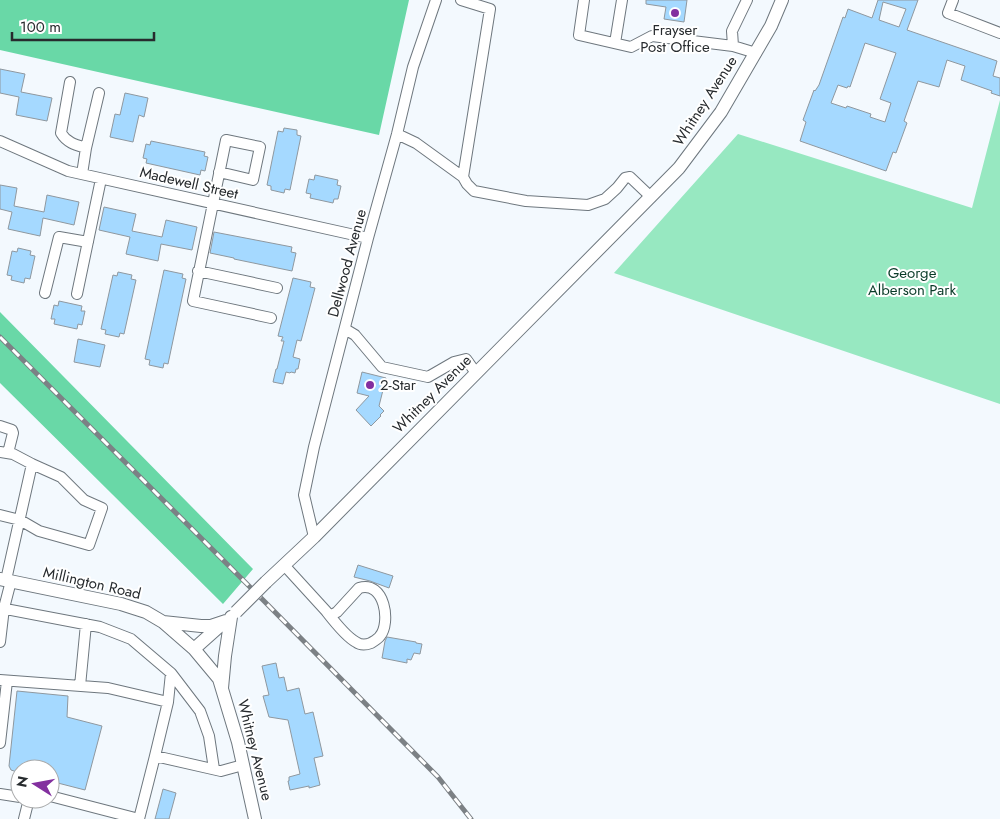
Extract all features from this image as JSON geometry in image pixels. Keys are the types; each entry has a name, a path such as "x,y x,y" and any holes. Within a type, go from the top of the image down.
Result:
{"main road":[{"name":"Whitney Avenue","path":"255,819 238,742 219,679 194,649 314,537 679,168 721,112 772,26 782,0"},
{"name":"Millington Road","path":"6,580 121,604 146,612 163,622 194,649"},
{"path":"163,622 210,626 231,616"},
{"path":"222,691 231,616"}],"street":[{"name":"Dellwood Avenue","path":"314,537 304,495 314,447 413,67 436,0"},
{"path":"460,0 490,9 463,176"},
{"path":"584,0 579,35 631,47 652,36 733,46 756,53"},
{"path":"615,43 622,0"},
{"path":"733,46 732,31 747,0"},
{"path":"953,0 948,13 1000,33"},
{"path":"70,82 61,133 70,143 86,148"},
{"path":"82,174 99,93"},
{"path":"397,134 416,143 463,176 467,184 474,191 526,201 588,205 605,199 626,178 630,177 651,197"},
{"path":"219,172 252,180 260,147 226,140 212,203 192,300 271,318"},
{"name":"Madewell Street","path":"3,143 68,171 368,238"},
{"path":"78,294 101,178"},
{"path":"45,292 59,237 88,242"},
{"path":"198,271 277,288"},
{"path":"345,329 356,334 382,367 428,377 454,362 466,359 476,373"},
{"path":"0,426 12,430 13,433 4,452 62,477 84,500 102,508 89,545 39,531 20,520 0,515"},
{"path":"0,642 6,580 32,464"},
{"path":"284,565 330,616 356,643 365,645 374,642 383,631 385,620 382,596 376,590 364,586 337,612 330,616"},
{"path":"2,608 100,627 131,639 171,673 200,710 210,736 214,769"},
{"path":"80,686 86,624"},
{"path":"60,799 118,816 139,819 168,702 171,673"},
{"path":"0,743 3,680 108,688 168,702"},
{"path":"155,756 221,771 243,765"}],"green space":[{"path":"0,0 409,0 379,135 0,50"},
{"name":"George Alberson Park","path":"1000,100 1000,404 614,273 738,134 972,208"},
{"path":"0,312 253,569 223,604 0,383"}],"building":[{"name":"Frayser Post Office","path":"646,0 687,0 684,22 664,19 666,7 646,4"},
{"path":"878,0 918,0 907,30 997,61 993,76 1000,78 1000,96 991,93 992,91 961,80 965,66 947,60 939,87 918,81 904,121 907,123 896,153 893,152 886,171 800,141 806,122 803,120 814,90 819,85 843,17 845,18 848,9 872,18","holes":["883,2 906,9 899,27 879,20","865,43 896,53 880,99 891,103 885,122 870,117 871,114 831,103 838,85 850,87"]},
{"path":"0,69 25,74 21,92 52,98 47,121 16,115 19,97 0,93"},
{"path":"125,93 148,98 144,117 139,115 133,142 110,137 115,114 120,115"},
{"path":"284,128 297,130 297,135 301,136 290,190 285,189 284,193 271,190 271,186 267,185 278,131 283,132"},
{"path":"151,141 205,152 204,156 208,157 205,171 201,170 200,175 146,163 147,159 143,158 146,144 150,145"},
{"path":"315,175 338,180 337,185 341,186 338,199 334,199 333,203 310,198 311,194 306,193 309,179 314,180"},
{"path":"0,185 17,188 14,206 44,212 47,195 79,202 74,225 43,218 40,236 8,229 12,212 0,209"},
{"path":"104,207 136,214 132,231 162,237 166,220 197,227 192,250 161,244 158,261 126,254 130,237 99,230"},
{"path":"214,232 292,247 291,252 296,253 292,271 210,253"},
{"path":"18,248 31,251 30,255 35,256 30,279 25,278 24,283 11,280 12,276 7,275 12,251 17,252"},
{"path":"164,270 183,274 182,278 186,279 168,364 164,363 163,368 149,365 150,360 145,359"},
{"path":"118,272 132,275 131,279 136,280 124,334 120,333 119,337 105,334 106,330 101,329 113,275 117,276"},
{"path":"293,278 311,282 310,287 315,288 301,341 297,340 293,357 300,359 298,369 296,369 295,373 286,372 283,384 273,382 284,341 281,341 283,337 278,336"},
{"path":"59,301 82,306 81,311 85,311 82,325 78,324 77,329 54,324 55,319 51,319 54,305 58,306"},
{"path":"78,339 105,345 100,367 74,362"},
{"path":"362,372 386,378 379,406 384,411 371,426 356,410 369,396 357,393"},
{"path":"358,565 393,576 389,588 354,577"},
{"path":"387,637 422,644 420,654 414,653 411,660 407,659 407,663 382,658"},
{"path":"276,663 279,678 284,677 287,691 299,688 305,714 313,712 323,756 314,758 320,785 290,790 289,777 300,774 288,720 269,717 263,696 269,695 262,666"},
{"path":"17,691 68,696 67,717 102,726 85,790 60,784 60,759 10,759 10,768 9,766"},
{"path":"163,789 176,793 169,819 155,819"}],"railway":[{"path":"0,337 438,777 471,819"}],"place":[{"name":"Frayser Post Office","path":"675,13"},
{"name":"2-Star","path":"370,385"}]}
